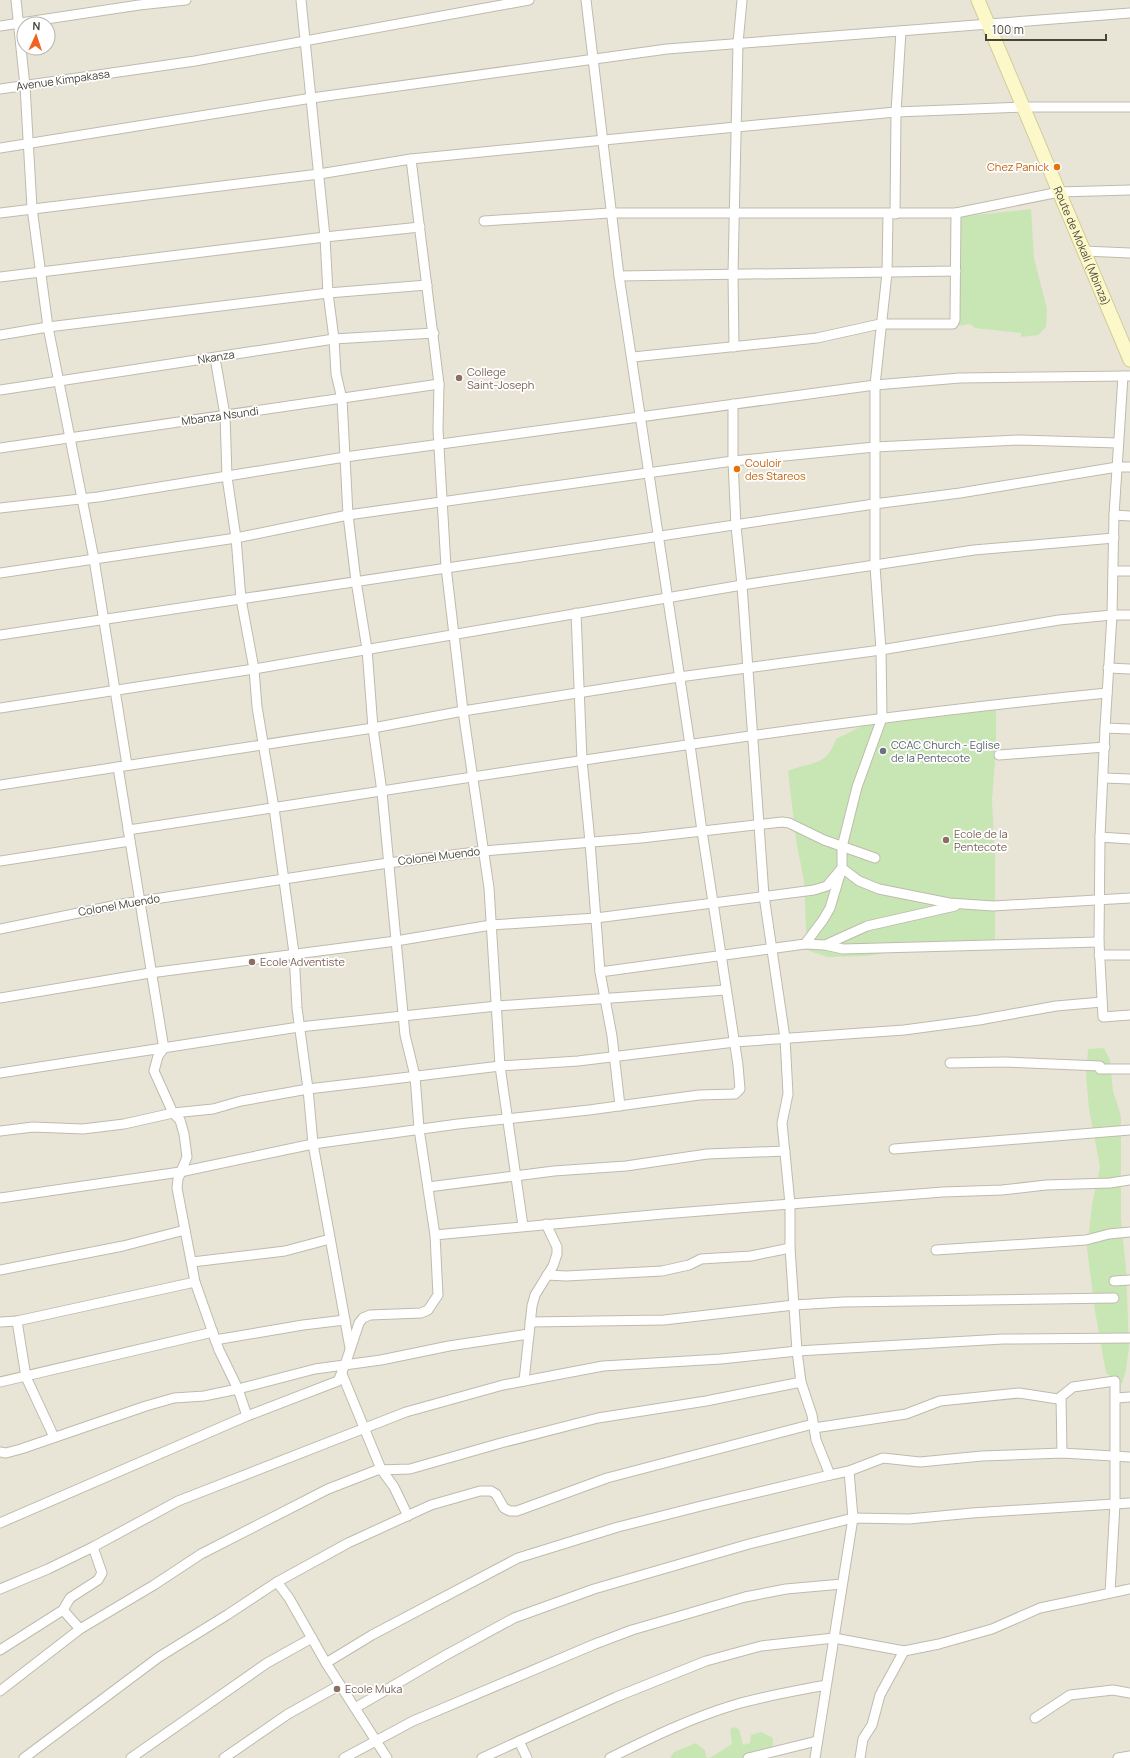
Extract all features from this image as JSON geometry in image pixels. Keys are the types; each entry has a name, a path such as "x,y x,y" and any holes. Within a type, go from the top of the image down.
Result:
{"street":[{"path":"16,0 17,16"},
{"path":"56,18 139,5 186,0"},
{"path":"1,1520 247,1416 338,1381 344,1370 359,1323 363,1318 370,1315 421,1313 428,1310 438,1295 435,1235 419,1129 415,1076 408,1053 403,1016 382,792 373,728 367,649 356,581 348,515 342,398 336,374 312,98 301,0"},
{"name":"Avenue Kimpakasa","path":"0,89 127,71 306,42 529,0"},
{"path":"0,1198 180,1172 313,1144 419,1129 620,1106 699,1095 735,1094 740,1089 735,1042 640,417 633,357 610,213 586,0"},
{"path":"734,347 733,274 736,214 736,127 738,43 742,0"},
{"name":"Route de Mokali (Mbinza)","path":"978,0 1130,360"},
{"path":"0,148 28,145 312,98 667,49 1130,13"},
{"path":"0,26 16,24"},
{"path":"805,944 830,908 842,868 842,847 857,787 882,718 881,650 875,566 875,385 880,324 887,273 901,31"},
{"path":"21,56 25,86 32,208 40,272 57,381 70,436 105,620 116,690 128,830 150,973 164,1048 158,1056 154,1071 173,1113 180,1120 187,1152 180,1172 177,1188 195,1282 214,1336 238,1389 247,1416"},
{"path":"0,213 319,174 411,159 736,127 896,112 1023,107 1130,107"},
{"path":"411,159 434,332 439,384 438,430 441,503 446,567 463,711 484,851 497,1006 500,1066 506,1119 523,1226"},
{"path":"484,221 610,213 956,213 1059,192 1130,190"},
{"path":"633,357 817,338 880,324 953,324 955,320 956,213"},
{"path":"0,277 325,237 420,227"},
{"path":"1084,251 1130,253"},
{"path":"619,276 956,271"},
{"path":"0,335 48,327 328,293 427,285"},
{"name":"Nkanza","path":"0,390 334,339 434,332"},
{"path":"216,358 225,415 227,477 236,538 241,599 254,669 257,707 274,808 294,953 299,1027 308,1089 313,1144 350,1350"},
{"path":"0,508 227,477 345,457 875,385 960,378 1126,376 1118,443 1114,515 1112,615 1104,728 1104,778 1100,838 1098,942 1103,1017 1130,1015"},
{"name":"Mbanza Nsundi","path":"0,448 70,436 439,384"},
{"path":"733,404 732,461 748,668 758,825 764,896 785,1038 788,1094 782,1123 790,1204 790,1248 796,1351 801,1382 810,1408 818,1448 830,1475"},
{"path":"0,572 236,538 348,515 649,474 732,461 875,447 1020,440 1118,443"},
{"path":"0,635 446,567 736,526 874,504 960,493 1117,467 1130,467"},
{"path":"1114,515 1130,516"},
{"path":"0,708 42,700 254,669 742,585 974,550 1114,538"},
{"path":"1113,571 1130,571"},
{"path":"576,613 582,760 600,972 615,1056 620,1106"},
{"path":"0,785 264,743 373,728 463,711 679,677 881,650 1059,620 1112,615 1130,615"},
{"path":"1108,668 1130,669"},
{"path":"128,830 382,792 472,776 752,736 978,706 1107,693"},
{"path":"1104,728 1130,729"},
{"path":"999,755 1104,747"},
{"path":"1104,778 1130,780"},
{"name":"Colonel Muendo","path":"0,929 139,901 388,863 484,851 789,822 810,834 875,858"},
{"path":"1100,838 1130,839"},
{"path":"0,861 130,841"},
{"path":"0,998 150,973 206,967 294,953 396,941 491,926 596,918 713,904 822,888 827,886 842,868"},
{"path":"842,868 859,881 879,889 931,900 965,904 1006,906 1130,898"},
{"path":"825,945 867,926 965,904"},
{"path":"600,972 805,944 851,949 1098,942"},
{"path":"1099,955 1130,955"},
{"path":"0,1074 299,1027 497,1006 726,990"},
{"path":"0,1131 32,1127 83,1129 124,1124 173,1113 213,1109 241,1101 308,1089 500,1066 615,1056 735,1042 904,1030 979,1020 1056,1006 1102,1002"},
{"path":"950,1063 1004,1062 1130,1069"},
{"path":"894,1149 1130,1130"},
{"path":"428,1187 554,1171 626,1166 707,1154 785,1151"},
{"path":"435,1235 523,1226 790,1204 944,1192 1002,1190 1046,1185 1110,1183 1130,1180"},
{"path":"524,1380 530,1322 535,1295 553,1266 557,1254 557,1247 546,1224"},
{"path":"0,1270 123,1246 185,1230"},
{"path":"936,1250 1086,1240 1109,1234 1130,1232"},
{"path":"192,1262 285,1251 330,1239"},
{"path":"547,1275 566,1276 662,1271 689,1266 702,1259 751,1256 790,1248"},
{"path":"1114,1281 1130,1280"},
{"path":"0,1322 17,1321 195,1282"},
{"path":"530,1322 664,1320 794,1305 843,1302 1114,1298"},
{"path":"0,1382 26,1377 112,1354 214,1336 344,1320"},
{"path":"17,1321 26,1377 54,1437"},
{"path":"0,1452 6,1453 21,1449 174,1398 204,1396 238,1389 315,1369 344,1370 449,1346 529,1334"},
{"path":"0,1589 48,1569 93,1547 178,1501 406,1412 524,1380 603,1366 796,1351 1003,1339 1130,1338"},
{"path":"344,1370 363,1428 382,1469 394,1487 408,1516"},
{"path":"24,1758 159,1657 277,1582 342,1546 431,1505 480,1491 491,1491 496,1494 504,1508 510,1511 517,1511 607,1478 814,1426 906,1414 940,1401 1019,1393 1058,1399 1073,1387 1115,1381 1116,1398 1114,1456 1116,1504 1110,1593"},
{"path":"0,1691 80,1629 154,1585 201,1554 328,1489 382,1469 410,1469 598,1418 706,1401 801,1382"},
{"path":"1061,1397 1062,1453"},
{"path":"1116,1398 1130,1397"},
{"path":"326,1663 372,1635 518,1558 618,1527 849,1471 883,1458 924,1461 982,1456 1062,1453 1130,1457"},
{"path":"815,1758 842,1584 854,1518 849,1471"},
{"path":"355,1708 446,1655 514,1618 594,1589 749,1544 854,1518 909,1519 972,1513 1130,1503"},
{"path":"0,1650 63,1610 70,1598 101,1577 102,1573 93,1547"},
{"path":"277,1582 289,1598 326,1663 388,1758"},
{"path":"344,1758 375,1740 413,1721 594,1644 632,1630 745,1597 786,1589 842,1584"},
{"path":"482,1758 616,1697 706,1661 760,1646 834,1638 904,1650 939,1644 992,1629 1036,1609 1130,1589"},
{"path":"63,1610 80,1629"},
{"path":"131,1758 247,1676 312,1638"},
{"path":"860,1758 863,1739 872,1725 880,1695 904,1650"},
{"path":"610,1758 695,1718 763,1697 826,1684"},
{"path":"224,1758 288,1714 340,1685"},
{"path":"1035,1718 1066,1697 1073,1694 1113,1690 1130,1693"},
{"path":"519,1741 527,1758"},
{"path":"748,1758 817,1741"},
{"path":"1118,1758 1130,1756"}],"shaded area":[{"path":"0,0 1130,0 1130,1758 0,1758"}],"green space":[{"path":"1031,209 1034,258 1047,309 1046,327 1038,335 1021,337 1021,333 975,328 970,324 957,326 958,217"},
{"path":"996,709 996,749 992,800 995,856 995,949 903,950 867,956 827,957 807,950 804,881 796,840 788,771 823,759 832,748 836,739 862,726"},
{"path":"1104,1048 1110,1060 1113,1091 1121,1116 1121,1219 1126,1268 1129,1347 1126,1370 1122,1384 1106,1373 1095,1311 1087,1248 1092,1205 1100,1167 1089,1109 1086,1076 1088,1049"},
{"path":"733,1727 739,1729 743,1745 750,1743 751,1735 761,1732 773,1738 772,1758 707,1758 732,1744 730,1730"},
{"path":"696,1743 705,1750 707,1758 670,1758 674,1752"}],"place":[{"name":"Chez Panick","path":"1057,167"},
{"name":"College Saint-Joseph","path":"459,378"},
{"name":"Couloir des Stareos","path":"737,469"},
{"name":"CCAC Church - Eglise de la Pentecote","path":"883,751"},
{"name":"Ecole de la Pentecote","path":"946,840"},
{"name":"Ecole Adventiste","path":"252,962"},
{"name":"Ecole Muka","path":"337,1689"}]}
